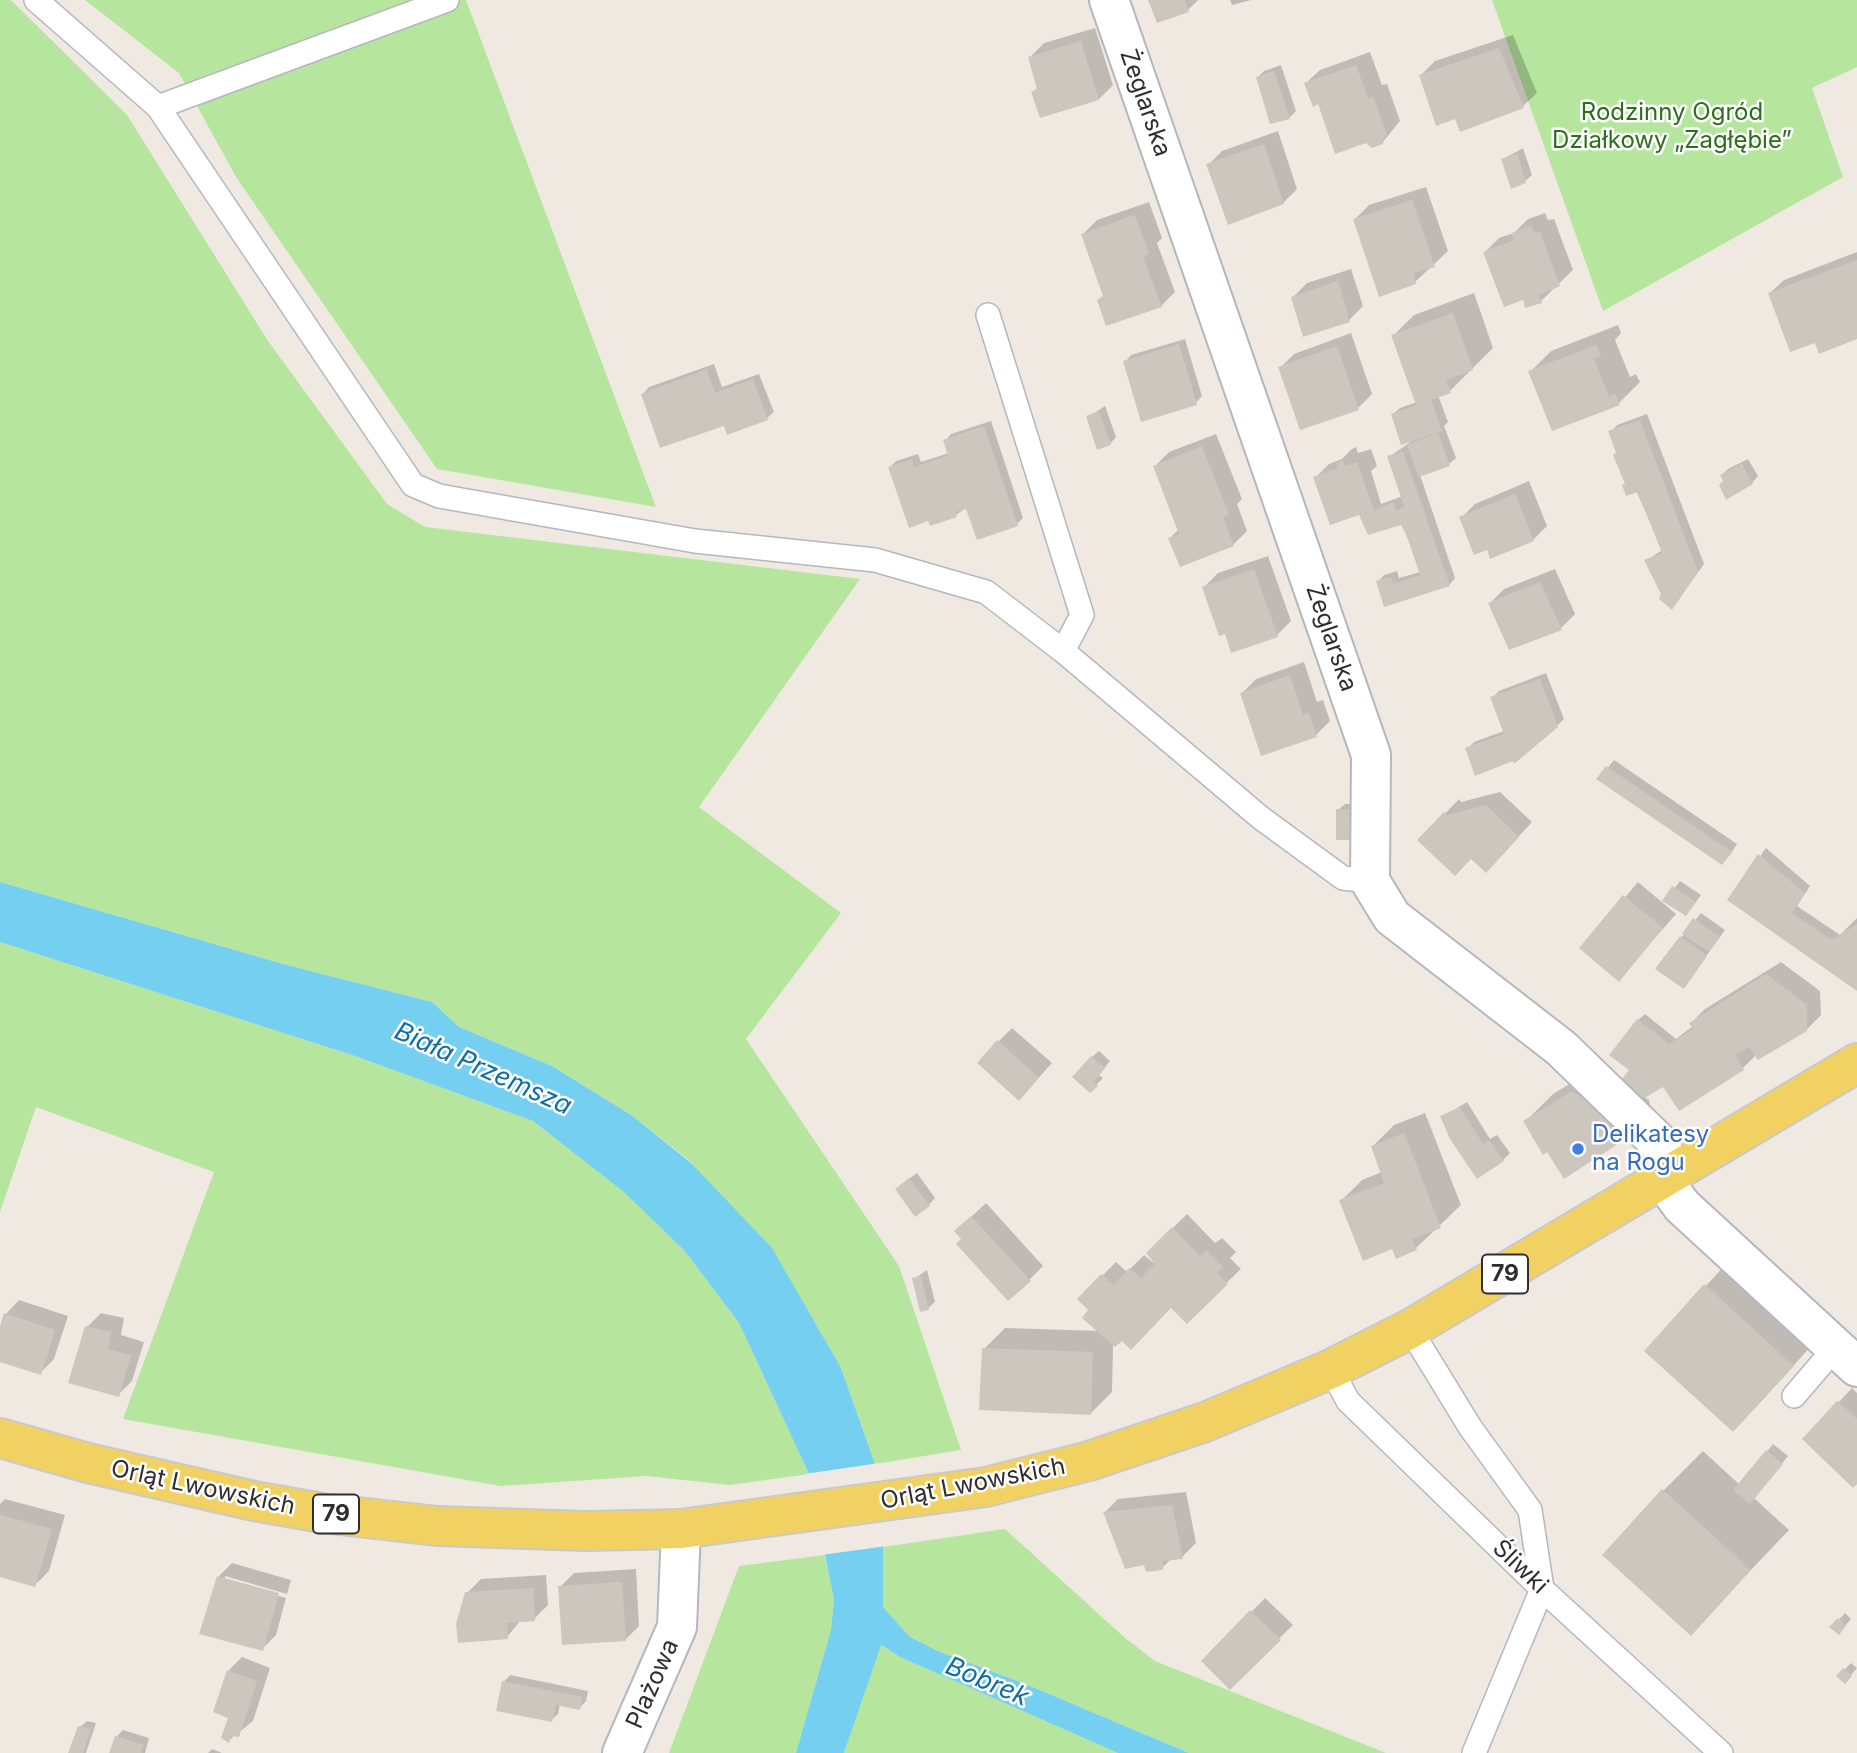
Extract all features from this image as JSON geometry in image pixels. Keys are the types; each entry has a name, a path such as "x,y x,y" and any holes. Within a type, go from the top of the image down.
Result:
{"main road":[{"name":"Orląt Lwowskich","path":"0,1438 172,1483 321,1513 437,1527 586,1531 681,1529 986,1487 1089,1461 1205,1422 1331,1369 1410,1329 1857,1063"}],"street":[{"name":"Żeglarska","path":"1110,0 1371,755 1370,881"},
{"path":"1370,881 1392,917 1561,1048 1656,1140 1682,1206 1846,1357"},
{"name":"Plażowa","path":"622,1753 677,1627 681,1529"}],"lane":[{"path":"36,0 158,107 413,485 439,496 695,541 875,560 986,592 1063,651 1261,818 1343,878 1370,881"},
{"path":"158,107 447,0"},
{"path":"988,315 1082,615 1063,651"},
{"path":"1410,1329 1470,1427 1530,1510 1542,1588 1474,1753"},
{"path":"1794,1396 1846,1357"},
{"name":"Śliwki","path":"1331,1369 1348,1401 1542,1588 1721,1753"}],"green space":[{"path":"0,0 11,0 127,115 268,341 387,504 425,527 860,579 699,807 841,913 746,1039 899,1266 961,1450 875,1464 841,1368 690,1161 631,1115 552,1066 459,1027 432,1002 283,964 0,882"},
{"path":"85,0 466,0 656,507 437,469 236,177 179,73"},
{"name":"Rodzinny Ogród Działkowy „Zagłębie”","path":"1492,0 1857,0 1857,67 1812,88 1843,177 1603,311"},
{"path":"0,942 355,1056 533,1121 625,1192 684,1250 739,1323 809,1474 730,1485 646,1476 501,1486 123,1419 214,1172 36,1107 0,1212"},
{"path":"1005,1529 1124,1637 1155,1661 1386,1753 1189,1753 1023,1683 940,1652 910,1637 883,1607 883,1547"},
{"path":"825,1555 834,1600 831,1630 796,1753 669,1753 739,1566"},
{"path":"880,1645 900,1657 1118,1753 844,1753"}],"water":[{"path":"0,882 283,964 432,1002 459,1027 552,1066 631,1115 690,1162 772,1248 841,1368 875,1464 883,1547 883,1607 910,1637 940,1652 1023,1683 1189,1753 1118,1753 900,1657 881,1645 844,1753 796,1753 831,1630 834,1600 809,1474 739,1323 684,1250 624,1192 533,1121 355,1056 0,942"}],"pier":[{"path":"879,1463 887,1546 821,1555 805,1474"}],"building":[{"path":"1148,0 1185,0 1189,12 1157,23"},
{"path":"1081,41 1099,100 1040,118 1031,92 1037,89 1028,57"},
{"path":"1499,48 1524,108 1460,132 1455,119 1436,126 1419,75"},
{"path":"1356,65 1368,98 1373,96 1387,136 1384,137 1383,144 1372,148 1366,143 1335,154 1318,104 1313,107 1304,83"},
{"path":"1274,71 1290,119 1270,124 1256,77"},
{"path":"1264,144 1284,204 1228,225 1206,164"},
{"path":"1517,153 1526,183 1511,189 1501,159"},
{"path":"1412,200 1435,267 1414,273 1416,284 1379,297 1353,219"},
{"path":"1135,215 1149,254 1143,257 1162,307 1106,326 1097,300 1103,296 1081,234"},
{"path":"1531,225 1534,233 1540,232 1560,286 1539,295 1542,303 1525,308 1523,300 1504,307 1483,252 1514,240 1512,233"},
{"path":"1857,260 1857,339 1819,354 1815,343 1790,352 1768,293"},
{"path":"1338,281 1350,322 1303,337 1291,297"},
{"path":"1453,313 1473,370 1446,380 1451,393 1431,400 1442,431 1401,445 1391,414 1416,405 1391,335"},
{"path":"1179,344 1197,405 1141,422 1123,361"},
{"path":"1596,345 1601,356 1594,359 1609,397 1615,394 1620,405 1552,431 1528,371"},
{"path":"1337,346 1359,410 1300,430 1278,367"},
{"path":"707,369 715,393 753,379 768,420 727,435 724,426 660,448 641,394"},
{"path":"1099,411 1111,445 1097,450 1086,416"},
{"path":"1640,420 1698,572 1672,610 1659,599 1661,594 1644,560 1662,553 1638,492 1626,496 1622,485 1625,484 1613,455 1616,453 1608,431"},
{"path":"984,426 1018,526 977,540 966,509 955,512 957,517 930,526 928,521 909,528 888,467 912,459 914,467 948,456 943,440"},
{"path":"1438,433 1450,466 1419,477 1407,445"},
{"path":"1202,446 1229,514 1223,517 1234,546 1180,567 1168,538 1179,534 1153,466"},
{"path":"1403,451 1450,586 1384,607 1376,581 1391,577 1393,584 1420,575 1401,525 1368,535 1359,515 1330,525 1313,477 1338,468 1336,463 1343,460 1345,466 1357,462 1374,510 1394,502 1396,511 1404,506 1387,456"},
{"path":"1742,464 1753,484 1726,500 1719,485 1723,481 1720,475"},
{"path":"1515,494 1534,541 1490,559 1487,550 1474,555 1459,517"},
{"path":"1254,569 1278,637 1231,653 1225,634 1219,636 1202,587"},
{"path":"1540,582 1562,630 1509,650 1488,603"},
{"path":"1290,675 1303,715 1309,713 1317,737 1261,756 1240,693"},
{"path":"1540,679 1558,727 1514,764 1513,761 1475,776 1465,748 1504,734 1490,697"},
{"path":"1606,766 1732,852 1722,865 1596,779"},
{"path":"1486,805 1519,837 1486,873 1471,859 1455,876 1417,840 1444,812 1447,815"},
{"path":"1336,809 1355,810 1354,840 1336,840"},
{"path":"1758,854 1805,893 1792,913 1832,940 1857,924 1857,991 1727,900"},
{"path":"1672,886 1696,902 1686,916 1662,901"},
{"path":"1623,895 1663,928 1619,982 1579,948"},
{"path":"1693,918 1720,937 1709,952 1682,934"},
{"path":"1680,936 1707,956 1684,989 1655,969"},
{"path":"1766,974 1807,1005 1807,1031 1758,1060 1749,1047 1735,1055 1744,1070 1679,1111 1663,1087 1638,1102 1617,1085 1629,1070 1609,1055 1637,1019 1669,1044 1693,1029 1689,1023"},
{"path":"997,1040 1039,1078 1019,1101 977,1063"},
{"path":"1091,1056 1105,1068 1094,1082 1098,1086 1090,1093 1072,1077"},
{"path":"1572,1091 1616,1120 1622,1128 1624,1140 1564,1179 1547,1152 1543,1155 1523,1121"},
{"path":"1460,1107 1483,1144 1490,1141 1504,1161 1477,1179 1450,1139 1440,1116"},
{"path":"1404,1133 1441,1228 1412,1239 1417,1250 1396,1259 1392,1249 1363,1261 1339,1200 1384,1183 1371,1146"},
{"path":"909,1178 930,1206 915,1217 895,1189"},
{"path":"971,1216 1031,1281 1008,1301 956,1244 961,1239 954,1231"},
{"path":"1172,1227 1200,1256 1207,1251 1223,1267 1217,1273 1228,1284 1187,1324 1171,1308 1131,1350 1122,1341 1115,1347 1082,1318 1088,1310 1077,1299 1101,1274 1113,1285 1129,1268 1141,1278 1155,1264 1146,1253"},
{"path":"921,1276 929,1310 920,1312 912,1278"},
{"path":"1704,1284 1794,1366 1733,1432 1644,1351"},
{"path":"4,1313 55,1330 41,1375 0,1362 0,1326"},
{"path":"85,1326 111,1332 108,1349 131,1355 119,1397 68,1383"},
{"path":"982,1348 1093,1352 1091,1415 979,1410"},
{"path":"1837,1401 1857,1419 1857,1484 1853,1488 1802,1439"},
{"path":"1766,1450 1783,1464 1750,1504 1733,1490"},
{"path":"1662,1489 1751,1570 1691,1636 1602,1555"},
{"path":"1172,1505 1183,1559 1163,1561 1163,1570 1146,1572 1144,1565 1125,1569 1103,1512"},
{"path":"0,1515 52,1529 35,1587 0,1577"},
{"path":"217,1576 279,1593 263,1651 199,1634"},
{"path":"622,1582 626,1641 562,1645 558,1586"},
{"path":"533,1588 535,1621 507,1623 508,1639 458,1643 456,1624 465,1592"},
{"path":"1250,1610 1281,1640 1230,1690 1201,1661"},
{"path":"1838,1618 1846,1626 1839,1635 1829,1627"},
{"path":"1843,1668 1852,1676 1845,1684 1836,1676"},
{"path":"227,1670 257,1681 239,1737 231,1736 229,1743 221,1738 228,1718 213,1712"},
{"path":"502,1681 583,1697 580,1710 556,1705 552,1722 496,1711"},
{"path":"78,1726 91,1729 83,1753 68,1753"},
{"path":"115,1736 144,1745 141,1753 109,1753"}],"place":[{"name":"Delikatesy na Rogu","path":"1578,1149"}],"water label":[{"name":"Biała Przemsza","path":"483,1069"},
{"name":"Bobrek","path":"987,1682"}]}
